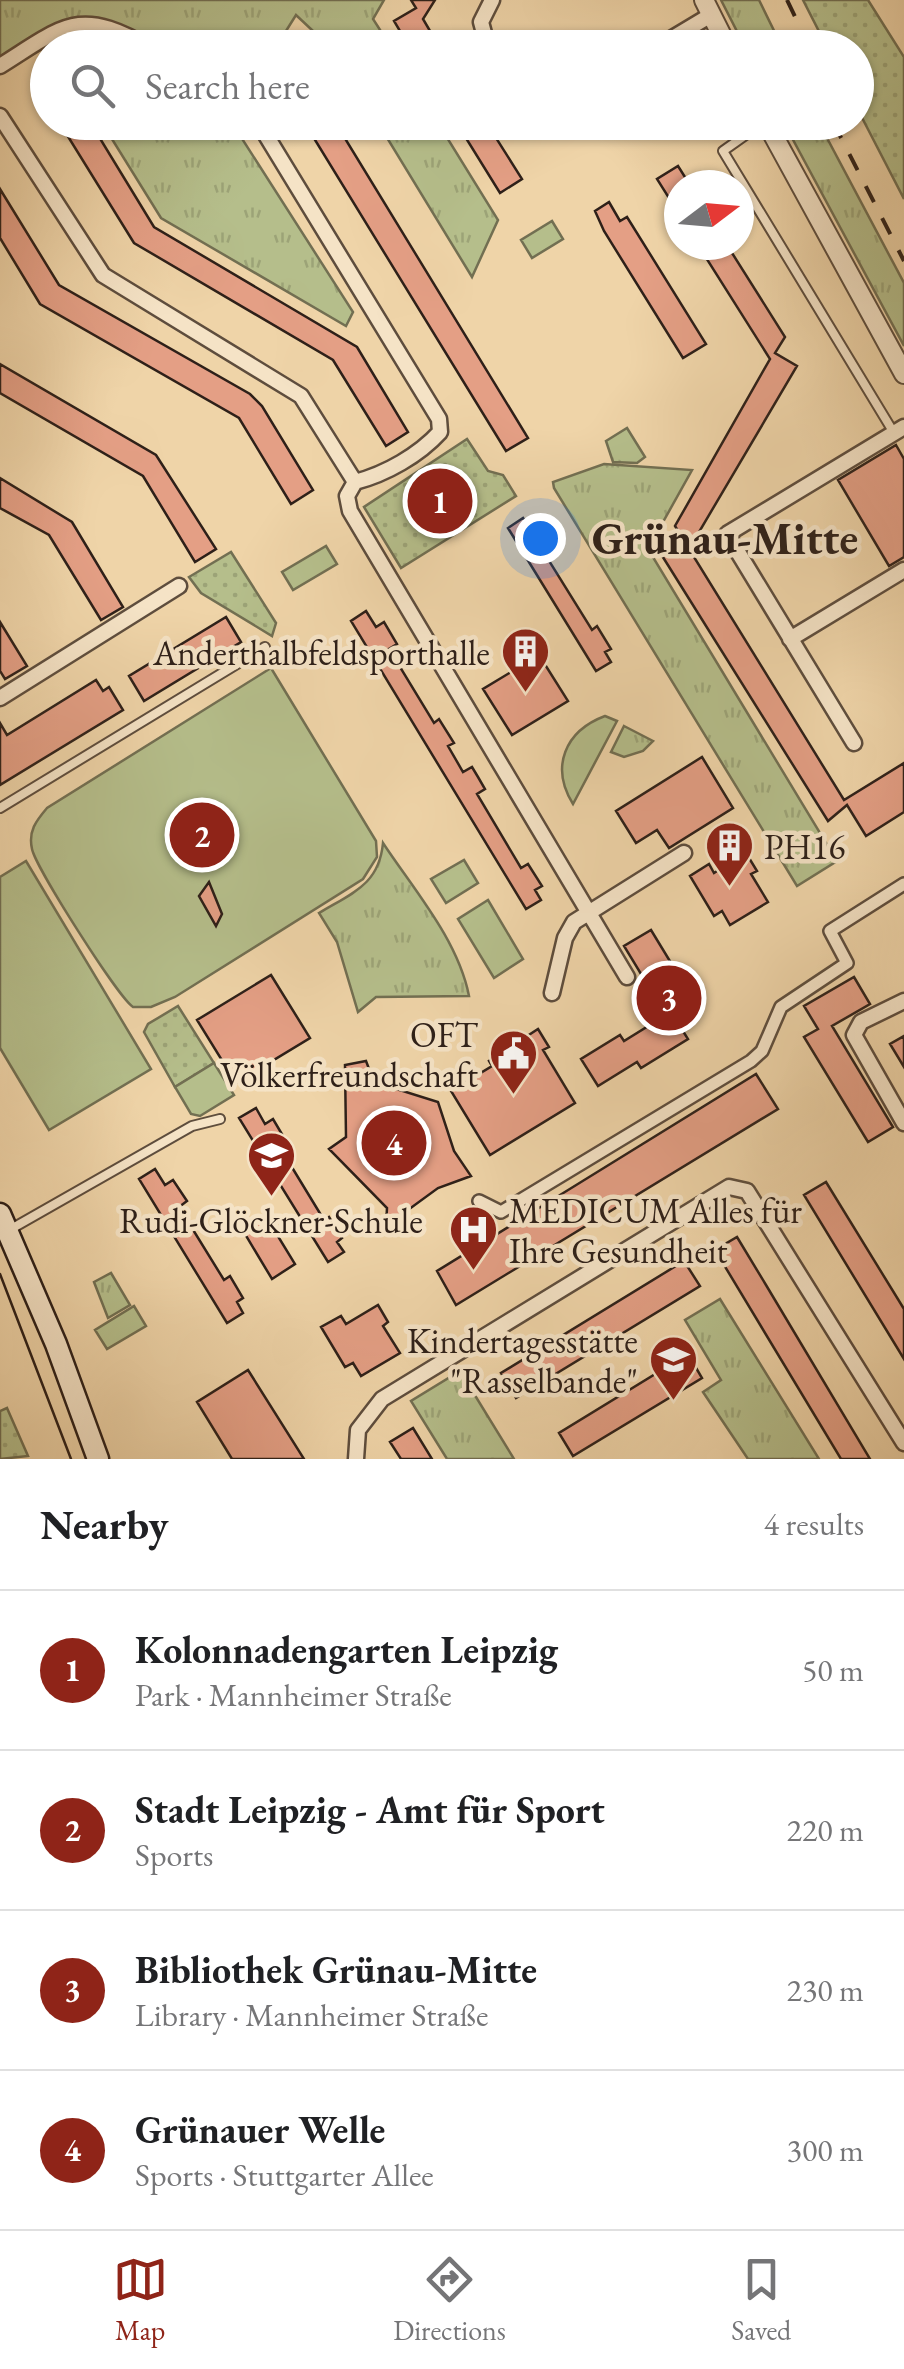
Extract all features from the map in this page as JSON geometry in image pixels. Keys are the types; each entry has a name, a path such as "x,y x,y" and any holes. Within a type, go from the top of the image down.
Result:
{"main road":[{"path":"4,1223 56,1344 98,1459"}],"street":[{"path":"483,30 481,22 492,0"},
{"path":"679,30 708,8"},
{"path":"64,30 76,23 119,30"},
{"path":"0,66 30,49"},
{"path":"0,116 103,276 300,396 356,482"},
{"path":"269,140 439,419 440,432 432,441 378,476 356,482 347,496 350,511 627,977"},
{"path":"775,140 904,374"},
{"path":"854,744 727,534 899,430"},
{"path":"790,639 904,570"},
{"path":"0,698 180,586"},
{"path":"552,993 564,938 589,911 684,854"},
{"path":"479,1201 501,1212 751,1061 762,1051 780,1007 848,963 830,931 904,884"},
{"path":"904,1001 880,1010 854,1032 859,1049 904,1123"},
{"path":"356,1459 360,1425 382,1399 729,1187 747,1192 904,1443"}],"lane":[{"path":"739,140 723,151 899,430"},
{"path":"0,808 265,647"},
{"path":"4,1223 192,1126 220,1119"}],"green space":[{"path":"0,0 384,0 373,19 380,30 312,30 296,15 287,30 30,30 30,41 0,60"},
{"path":"721,0 759,0 774,30 736,30"},
{"path":"803,0 868,0 904,57 904,199 874,140 874,30 818,30"},
{"path":"113,140 243,140 353,312 346,326 161,218"},
{"path":"388,140 449,140 498,220 472,277"},
{"path":"793,140 828,140 904,283 904,346"},
{"path":"552,221 563,239 532,258 521,240"},
{"path":"627,428 645,457 637,463 613,462 606,441"},
{"path":"467,439 488,471 503,475 516,496 401,568 364,507"},
{"path":"604,464 692,470 648,549 837,861 797,886 554,488 553,482"},
{"path":"326,546 337,564 293,590 282,572"},
{"path":"231,552 276,623 272,636 201,593 189,577"},
{"path":"271,668 376,841 377,857 363,879 175,997 151,1007 133,1007 96,958 47,880 32,849 34,827 47,808"},
{"path":"605,716 617,721 573,804 563,777 565,752 580,731"},
{"path":"624,726 653,741 643,751 624,757 611,752"},
{"path":"383,843 445,935 469,996 376,997 358,1012 337,942 319,913 370,878"},
{"path":"464,860 478,883 446,903 431,879"},
{"path":"26,861 151,1069 49,1130 0,1048 0,877"},
{"path":"488,900 523,959 494,978 458,919"},
{"path":"178,1006 214,1063 175,1087 144,1032 148,1024"},
{"path":"214,1063 234,1095 200,1116 191,1114 175,1087"},
{"path":"111,1273 130,1305 108,1318 94,1282"},
{"path":"720,1299 819,1459 748,1459 703,1392 721,1380 685,1320"},
{"path":"134,1306 146,1326 107,1349 95,1330"},
{"path":"460,1371 514,1459 447,1459 411,1401"},
{"path":"7,1408 28,1456 0,1459 0,1411"}],"building":[{"path":"411,0 435,0 423,19 429,30 399,30 394,21 416,8"},
{"path":"70,140 101,140 154,227 357,347 408,432 386,446 333,360 134,243"},
{"path":"315,140 346,140 528,438 506,451"},
{"path":"467,140 497,140 522,179 500,193"},
{"path":"0,189 59,285 250,394 262,406 313,490 291,504 239,418 40,304 0,238"},
{"path":"609,202 620,221 627,217 706,344 683,358 604,231 595,211"},
{"path":"707,260 736,260 785,337 775,353 797,366 689,549 844,800 904,763 904,812 866,836 847,805 828,821 661,554 683,539 675,526 770,359"},
{"path":"0,364 156,455 216,549 195,562 143,476 0,393"},
{"path":"896,445 904,459 904,557 889,566 838,480"},
{"path":"0,478 72,522 123,607 101,620 49,535 0,508"},
{"path":"523,518 533,534 541,529 554,551 546,556 592,630 597,626 611,649 605,652 611,662 596,671 508,528"},
{"path":"366,611 376,627 384,622 397,644 389,649 434,723 439,719 454,743 448,746 463,772 472,767 485,789 477,794 521,868 528,864 542,886 535,890 541,900 526,909 351,621"},
{"path":"226,617 241,642 144,701 129,676"},
{"path":"0,622 27,666 5,679 0,671"},
{"name":"Anderthalbfeldsporthalle","path":"539,655 568,701 512,735 483,689"},
{"path":"96,680 103,691 109,687 123,710 0,785 0,723 7,735"},
{"path":"702,757 733,808 669,848 657,830 636,843 616,811"},
{"name":"PH16","path":"746,853 757,871 751,874 768,902 730,925 722,911 714,916 690,876 709,864 714,873"},
{"path":"209,882 222,914 216,926 199,896"},
{"path":"651,930 693,999 671,1012 688,1039 641,1068 637,1062 598,1086 581,1059 620,1035 624,1041 666,1015 624,946"},
{"path":"271,975 310,1038 236,1083 197,1020"},
{"path":"854,977 870,1004 832,1026 893,1127 868,1142 804,1037 818,1029 804,1006"},
{"name":"OFT Völkerfreundschaft","path":"538,1029 549,1047 543,1050 575,1103 490,1155 451,1091 492,1066 489,1061"},
{"path":"904,1036 904,1067 890,1044"},
{"path":"366,1061 374,1082 438,1102 454,1151 471,1176 438,1188 386,1226 387,1208 329,1149 346,1137 345,1065"},
{"path":"756,1074 778,1109 456,1305 437,1271"},
{"path":"256,1108 265,1124 273,1119 286,1141 279,1146 324,1220 329,1217 342,1238 337,1242 344,1252 328,1262 239,1118"},
{"path":"155,1169 165,1185 173,1180 187,1201 179,1207 224,1280 230,1276 243,1298 237,1302 243,1313 227,1323 139,1179"},
{"path":"826,1182 904,1309 904,1359 804,1195"},
{"path":"265,1215 295,1264 272,1279 242,1229"},
{"path":"737,1237 870,1459 841,1459 715,1250"},
{"path":"684,1261 700,1286 516,1398 501,1373"},
{"path":"378,1305 388,1322 383,1326 400,1353 361,1376 353,1363 345,1367 321,1327 341,1316 346,1324"},
{"path":"688,1354 702,1378 573,1456 559,1433"},
{"path":"248,1370 304,1459 232,1459 197,1402"},
{"path":"413,1428 432,1459 401,1459 390,1442"}],"tram line":[{"path":"0,1274 71,1459"}],"railway":[{"path":"787,0 801,30"},
{"path":"842,140 904,261"}],"place":[{"name":"Kolonnadengarten Leipzig","path":"440,501"},
{"name":"Anderthalbfeldsporthalle","path":"525,694"},
{"name":"Stadt Leipzig - Amt für Sport","path":"202,835"},
{"name":"PH16","path":"729,888"},
{"name":"Bibliothek Grünau-Mitte","path":"669,998"},
{"name":"OFT Völkerfreundschaft","path":"513,1096"},
{"name":"Grünauer Welle","path":"394,1143"},
{"name":"Rudi-Glöckner-Schule","path":"271,1198"},
{"name":"MEDICUM Alles für Ihre Gesundheit","path":"474,1272"},
{"name":"Kindertagesstätte \"Rasselbande\"","path":"673,1402"}],"district":[{"name":"Grünau-Mitte","path":"725,538"}]}
